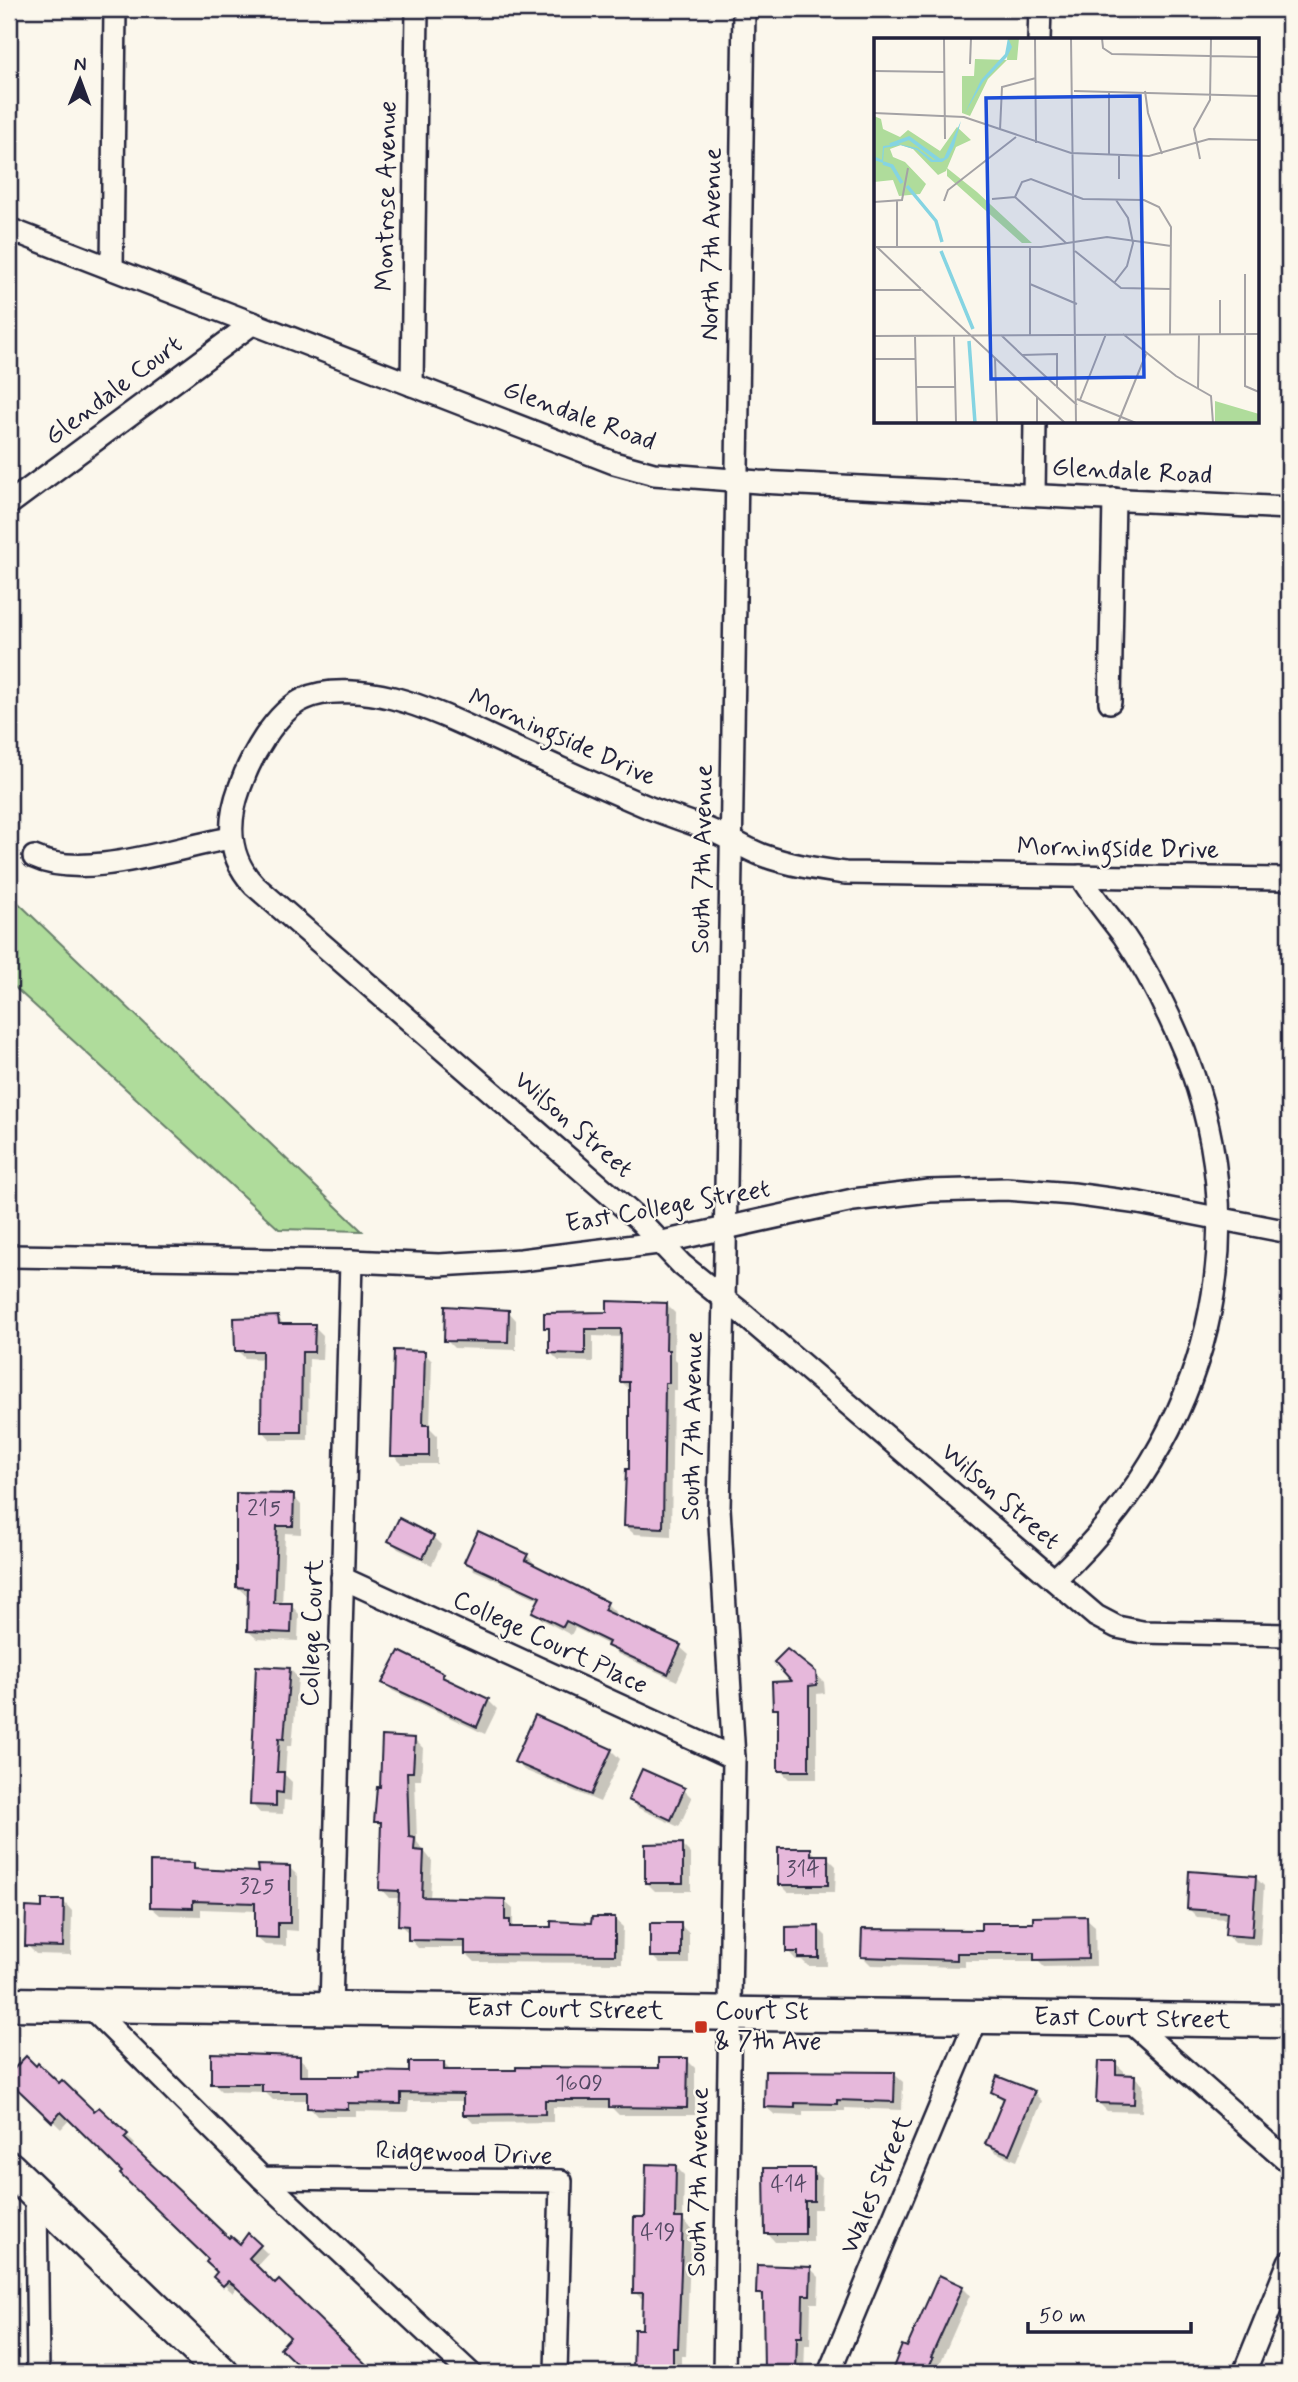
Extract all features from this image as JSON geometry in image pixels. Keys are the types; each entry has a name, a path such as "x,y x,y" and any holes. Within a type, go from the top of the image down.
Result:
{"street":[{"path":"112,270 115,9"},
{"name":"Montrose Avenue","path":"412,385 417,9"},
{"name":"North 7th Avenue","path":"735,480 744,9"},
{"path":"1039,38 1040,9"},
{"name":"Glendale Road","path":"9,229 614,463 654,474 1289,508"},
{"name":"Glendale Court","path":"9,504 253,323"},
{"path":"1034,495 1035,424"},
{"name":"South 7th Avenue","path":"724,2373 734,1758 719,1508 732,839 735,480"},
{"path":"1110,702 1114,499"},
{"name":"Morningside Drive","path":"231,838 231,816 236,798 248,766 264,738 287,712 304,698 334,692 376,695 438,714 652,808 732,839 761,854 802,867 845,873 1289,879"},
{"path":"34,857 46,863 85,865 138,858 231,838"},
{"name":"Wilson Street","path":"231,838 236,859 254,885 639,1220 676,1260 1096,1616 1117,1627 1142,1632 1289,1635"},
{"path":"1054,1580 1112,1520 1141,1480 1166,1437 1187,1392 1213,1297 1220,1219 1210,1144 1197,1090 1178,1037 1154,986 1131,947 1080,876"},
{"name":"East College Street","path":"9,1256 351,1261 439,1265 522,1260 659,1243 853,1200 929,1191 993,1189 1073,1194 1139,1203 1289,1232"},
{"name":"College Court","path":"331,2008 351,1261"},
{"name":"College Court Place","path":"342,1577 734,1758"},
{"name":"East Court Street","path":"9,2004 1289,2021"},
{"path":"88,2005 261,2178 470,2373"},
{"name":"Wales Street","path":"829,2373 978,2018"},
{"path":"1126,2018 1289,2162"},
{"path":"9,2168 222,2373"},
{"name":"Ridgewood Drive","path":"261,2178 561,2181 556,2373"},
{"path":"36,2194 38,2373"},
{"path":"1244,2373 1289,2262"}],"green space":[{"path":"9,894 362,1231 279,1229 9,982"}],"building":[{"path":"607,1301 667,1303 666,1350 669,1350 669,1383 665,1383 663,1528 624,1526 626,1469 629,1469 629,1382 620,1382 621,1329 585,1329 585,1354 549,1353 549,1328 544,1328 544,1313 607,1312"},
{"path":"445,1306 509,1310 508,1342 444,1341"},
{"path":"278,1316 279,1324 315,1324 314,1352 302,1352 301,1432 261,1432 262,1351 235,1351 234,1318"},
{"path":"394,1350 425,1351 423,1425 429,1425 429,1456 391,1456"},
{"path":"236,1493 294,1494 293,1526 277,1526 274,1603 292,1603 291,1633 247,1631 248,1588 236,1587"},
{"path":"399,1518 434,1536 423,1558 388,1541"},
{"path":"478,1531 528,1554 525,1560 608,1602 604,1610 681,1645 668,1674 607,1646 609,1642 566,1621 563,1627 532,1612 540,1597 464,1562"},
{"path":"787,1649 816,1672 817,1685 809,1686 809,1771 778,1771 778,1709 773,1709 772,1682 791,1681 774,1662"},
{"path":"399,1651 444,1673 442,1677 489,1699 477,1727 382,1683"},
{"path":"256,1666 290,1668 284,1739 279,1738 277,1772 284,1772 283,1793 276,1792 276,1806 250,1805"},
{"path":"535,1715 612,1749 591,1795 514,1762"},
{"path":"382,1736 415,1738 413,1772 407,1772 409,1837 415,1838 414,1850 424,1851 422,1897 505,1899 505,1920 510,1920 510,1927 551,1927 551,1921 591,1923 592,1917 615,1917 615,1955 465,1954 465,1941 408,1940 408,1926 398,1925 399,1891 379,1890 381,1822 374,1822 377,1787 380,1787"},
{"path":"642,1769 685,1788 671,1820 628,1800"},
{"path":"683,1843 683,1883 645,1883 645,1844"},
{"path":"778,1848 811,1848 811,1855 828,1855 828,1885 778,1885"},
{"path":"150,1862 194,1863 194,1869 258,1872 257,1865 290,1866 290,1923 278,1923 278,1938 255,1937 255,1903 193,1901 193,1908 150,1907"},
{"path":"1189,1871 1256,1876 1252,1937 1225,1935 1227,1912 1187,1909"},
{"path":"42,1900 64,1900 63,1947 25,1946 26,1907 42,1908"},
{"path":"1087,1916 1088,1959 1034,1960 1034,1953 957,1953 957,1960 861,1957 862,1929 981,1930 981,1923 1033,1923 1033,1917"},
{"path":"650,1923 681,1923 681,1957 650,1957"},
{"path":"819,1926 819,1958 798,1958 798,1952 786,1952 786,1927"},
{"path":"211,2053 300,2056 300,2076 360,2076 360,2071 409,2072 409,2062 444,2062 444,2070 516,2070 516,2067 659,2068 659,2058 688,2058 687,2108 609,2107 609,2100 545,2100 545,2114 463,2115 463,2094 401,2093 401,2104 348,2103 348,2109 307,2108 307,2092 262,2092 262,2084 211,2084"},
{"path":"26,2056 36,2066 38,2063 59,2083 62,2080 94,2111 99,2107 128,2134 124,2138 229,2238 231,2236 240,2244 248,2233 261,2245 249,2258 275,2284 279,2280 375,2373 306,2373 280,2348 290,2337 235,2286 228,2281 223,2286 213,2277 217,2272 206,2262 208,2259 120,2174 122,2172 61,2112 52,2122 9,2081 9,2074"},
{"path":"1098,2061 1116,2061 1116,2074 1135,2075 1134,2104 1096,2103"},
{"path":"765,2071 895,2072 894,2102 837,2100 837,2104 795,2103 795,2108 764,2107"},
{"path":"997,2076 1035,2091 1009,2154 985,2144 1004,2098 991,2092"},
{"path":"646,2164 676,2165 675,2218 683,2218 678,2348 673,2348 673,2373 633,2373 634,2329 642,2329 643,2293 633,2293 634,2217 645,2217"},
{"path":"764,2168 814,2168 814,2201 805,2201 805,2234 765,2234"},
{"path":"757,2265 811,2267 810,2295 803,2295 802,2337 797,2337 796,2373 764,2373 763,2294 756,2294"},
{"path":"939,2275 963,2286 926,2373 891,2373 902,2345 907,2347"}],"place":[{"name":"Court St & 7th Ave","path":"701,2027"}]}
